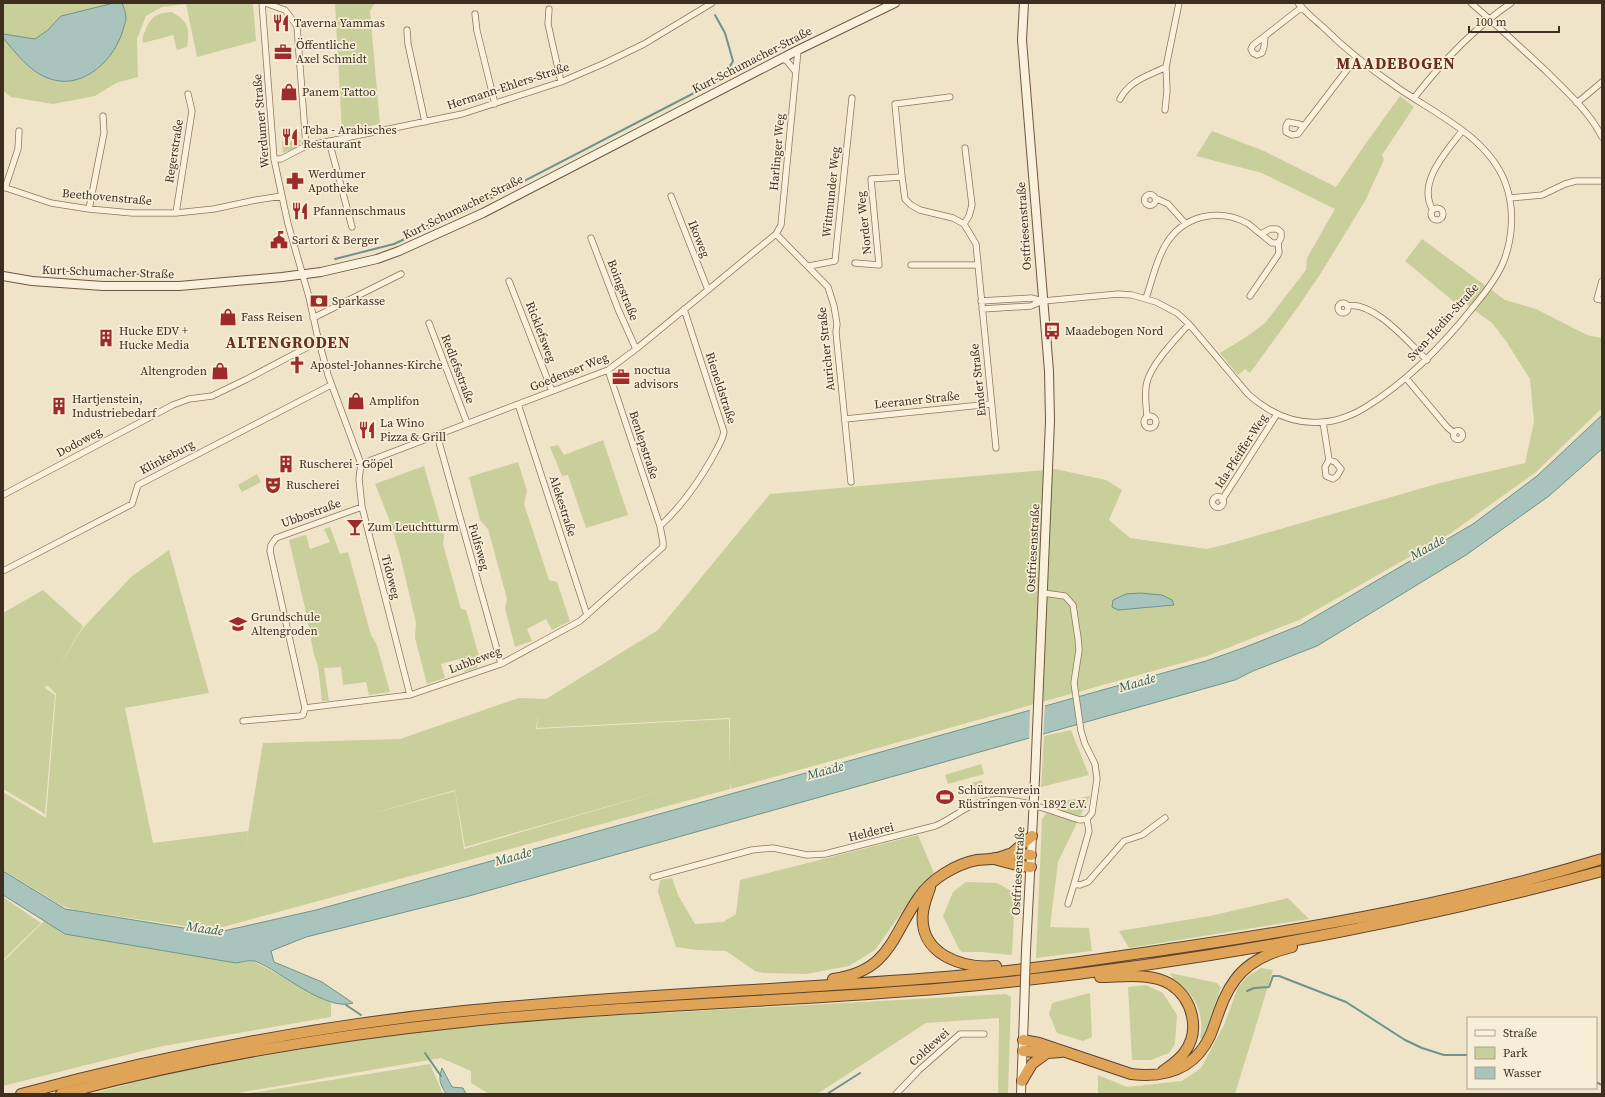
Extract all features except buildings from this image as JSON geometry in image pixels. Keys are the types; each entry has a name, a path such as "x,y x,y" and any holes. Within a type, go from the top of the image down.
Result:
{"highway":[{"path":"1011,854 1032,836"},
{"path":"806,987 817,981 846,977 860,972 878,959 893,943 920,896 954,868 977,860 994,859 1011,854 1031,855"},
{"path":"994,859 1031,867"},
{"path":"21,1094 158,1060 230,1045 385,1020 542,1004 948,977 1057,965 1274,933 1476,892 1602,859"},
{"path":"61,1094 153,1071 230,1055 311,1041 464,1022 643,1008 912,991 1081,975 1322,937 1468,905 1602,871"},
{"path":"931,886 923,909 923,924 930,942 943,955 960,963 970,965 990,966 1042,962 1057,965"},
{"path":"1023,1040 1039,1043 1131,1074 1168,1074 1180,1069 1198,1054 1210,1036 1229,988 1242,972 1250,965 1272,952 1308,944 1322,937"},
{"path":"1081,975 1093,978 1135,976 1156,979 1169,984 1185,999 1191,1010 1193,1020 1191,1042 1184,1054 1159,1074"},
{"path":"1022,1051 1047,1053 1065,1052"},
{"path":"1022,1081 1032,1064 1047,1053"}],"main road":[{"name":"Kurt-Schumacher-Straße","path":"3,276 32,281 72,285 141,287 229,283 320,272 358,264 399,251 483,213 798,50 895,3"},
{"path":"1019,3 1022,40"},
{"name":"Ostfriesenstraße","path":"1021,1094 1050,420 1049,371 1022,40 1024,3"}],"street":[{"path":"263,3 285,10 297,26 306,146"},
{"name":"Werdumer Straße","path":"263,3 274,160 296,254 303,274 331,385 361,464"},
{"name":"Hermann-Ehlers-Straße","path":"274,160 306,146 462,114 561,82 644,44 712,3"},
{"path":"1164,110 1167,92 1166,67 1179,3"},
{"path":"1471,3 1517,42 1577,103 1598,128 1602,136"},
{"path":"1414,98 1452,54 1490,19 1511,3"},
{"path":"1265,36 1300,5"},
{"name":"Sven-Hedin-Straße","path":"1043,301 1118,294 1146,298 1177,313 1189,324 1248,394 1265,408 1290,419 1324,422 1338,419 1365,408 1406,378 1427,360 1466,316 1497,276 1510,240 1512,220 1510,198 1506,183 1500,171 1483,148 1462,131 1356,58 1300,5"},
{"path":"549,9 548,24 561,82"},
{"path":"475,14 477,30 495,104"},
{"path":"407,30 408,44 425,122"},
{"name":"Harlinger Weg","path":"776,234 781,225 798,50"},
{"path":"1304,126 1356,58"},
{"path":"782,59 796,71"},
{"path":"1120,99 1125,89 1136,81 1166,67"},
{"path":"1577,103 1602,82"},
{"name":"Regerstraße","path":"176,212 192,111 188,94"},
{"path":"950,97 896,104 905,199 911,205 920,210 954,218 964,224 969,216 972,205 965,148"},
{"name":"Wittmunder Weg","path":"809,266 835,261 852,98"},
{"path":"89,209 104,133 103,116"},
{"path":"4,187 18,149 19,131"},
{"path":"1433,210 1429,204 1428,190 1432,174 1462,131"},
{"path":"329,141 352,227"},
{"name":"Norder Weg","path":"855,263 879,265 870,178 902,177"},
{"path":"1510,198 1542,195 1565,184 1576,181 1602,181"},
{"name":"Beethovenstraße","path":"4,187 51,203 89,209 132,213 214,209 282,196"},
{"name":"Ikoweg","path":"671,196 708,290"},
{"path":"1155,198 1168,204 1185,223"},
{"path":"1146,298 1166,244 1177,230 1185,223 1195,218 1205,216 1234,217 1248,224 1272,243 1278,243"},
{"name":"Emder Straße","path":"964,224 976,244 996,448"},
{"path":"1261,234 1270,229 1277,229 1281,232 1282,238 1278,243"},
{"name":"Auricher Straße","path":"776,234 828,287 834,306 837,324 836,332 851,482"},
{"name":"Goedenser Weg","path":"361,464 608,370 636,349 776,234"},
{"name":"Boingstraße","path":"591,238 618,309 636,349"},
{"path":"1250,296 1280,252 1278,243"},
{"path":"912,265 978,265"},
{"path":"314,318 400,274"},
{"name":"Ricklefsweg","path":"509,281 552,391"},
{"path":"1602,281 1597,299 1602,300"},
{"path":"981,301 1031,298 1043,301"},
{"path":"982,308 1031,306 1043,301"},
{"path":"1347,306 1352,304 1375,313 1389,323 1427,360"},
{"name":"Rieneldstraße","path":"660,526 671,516 696,485 719,445 724,432 684,309"},
{"name":"Redlefsstraße","path":"429,323 466,423"},
{"path":"1147,416 1145,396 1147,381 1162,356 1189,324"},
{"name":"Dodoweg","path":"3,495 172,406 189,399 212,396 319,341"},
{"name":"Benlepstraße","path":"608,370 660,526"},
{"path":"1406,378 1447,427 1454,433"},
{"name":"Klinkeburg","path":"3,571 132,504 138,485 331,385"},
{"name":"Alekestraße","path":"518,404 587,615"},
{"name":"Leeraner Straße","path":"845,419 991,404"},
{"name":"Ida-Pfeiffer-Weg","path":"1222,500 1277,414"},
{"path":"1324,422 1329,460"},
{"name":"Fulfsweg","path":"437,435 501,664"},
{"name":"Tidoweg","path":"361,464 359,479 362,507 410,695"},
{"name":"Ubbostraße","path":"305,708 270,551 271,545 276,538 362,507"},
{"name":"Lubbeweg","path":"243,721 300,716 303,715 305,708 410,695 501,664 580,621 587,615 663,547 660,526"},
{"path":"1043,593 1065,596 1073,605 1079,650 1074,676 1074,690 1081,731 1085,744 1095,764 1097,779 1092,813 1087,819 1088,831 1068,904"},
{"name":"Helderei","path":"653,877 752,850 773,848 811,855 832,852 935,826 977,803 992,799 1018,801 1080,820 1087,819"},
{"path":"1074,884 1080,885 1088,882 1124,841 1142,835 1165,818"},
{"name":"Coldewei","path":"896,1094 919,1070 960,1034 984,1034"}],"green space":[{"path":"3,3 253,3 256,41 197,57 186,4 162,7 146,16 137,39 138,77 116,83 95,96 53,104 11,97 3,91"},
{"path":"335,3 375,3 370,11 380,124 342,132"},
{"path":"172,12 182,19 187,26 187,47 177,50 173,35 143,43 147,26 152,19 158,14"},
{"path":"1400,96 1414,107 1382,155 1384,160 1365,201 1321,273 1250,373 1245,369 1238,375 1220,353 1265,323 1306,270 1307,258 1335,209 1262,173 1196,156 1212,131 1264,151 1336,187"},
{"path":"301,140 299,147 283,153 282,141"},
{"path":"1422,239 1505,300 1536,309 1587,335 1602,338 1602,408 1536,472 1451,533 1299,620 1207,656 731,789 730,783 730,789 212,930 75,910 62,906 3,870 3,792 46,818 56,694 47,685 45,688 55,695 45,814 3,789 3,613 43,590 83,626 54,675 82,629 132,576 169,550 209,693 125,708 153,843 248,831 245,851 263,743 400,739 519,698 546,699 658,630 770,494 1055,469 1106,480 1122,490 1109,520 1130,538 1207,549 1440,483 1525,463 1534,422 1530,379 1506,341 1492,323 1466,304 1458,305 1405,261","holes":["538,714 537,728 730,718 730,772 729,719 536,729","669,789 464,849 455,791 363,816 455,790 465,847"]},
{"path":"603,440 628,515 586,528 568,475 562,476 550,447 558,445 564,455"},
{"path":"518,462 527,491 524,504 549,580 557,582 570,621 552,630 546,619 527,629 532,641 515,647 505,608 507,599 488,529 480,520 469,477"},
{"path":"424,466 444,536 443,544 461,609 466,610 479,656 477,668 464,672 459,659 441,664 445,678 427,684 415,638 416,623 400,555 389,519 375,484"},
{"name":"Ruscherei","path":"257,474 261,482 242,492 238,485"},
{"path":"330,527 340,554 348,552 371,635 377,645 390,692 369,695 366,682 343,685 341,667 324,668 329,701 322,701 318,666 314,655 289,540 306,535 310,549 330,542 324,529"},
{"path":"1071,730 1089,775 1041,787 1044,736"},
{"path":"981,764 984,774 948,784 945,775"},
{"path":"982,780 986,794 975,797 971,783"},
{"path":"1090,796 1058,862 1050,927 1089,928 1092,951 1036,958 1042,819 1054,803"},
{"path":"918,835 934,873 920,886 875,950 849,966 806,974 763,973 755,971 726,951 697,950 676,947 658,892 660,880 672,878 678,895 695,924 723,922 736,914 740,880"},
{"path":"966,882 997,883 1015,893 1012,955 962,952 959,949 943,916 953,892"},
{"path":"3,897 41,923 3,960"},
{"path":"1288,898 1309,919 1129,948 1119,931 1210,916"},
{"path":"44,921 65,934 236,963 253,961 331,1003 331,1017 158,1047 3,1086 3,962"},
{"path":"1261,968 1273,970 1235,1094 1098,1094 1098,1075 1127,1087 1182,1081 1201,1068 1224,1025 1238,987 1248,976"},
{"path":"1170,973 1217,983 1221,987 1203,1039 1200,1038 1201,1019 1195,1001 1187,991 1177,983"},
{"path":"1146,985 1163,993 1177,1015 1175,1044 1169,1053 1151,1060 1132,1060 1128,987"},
{"path":"1090,993 1092,1037 1083,1041 1057,1033 1049,1014 1052,1003"},
{"path":"1006,994 1011,997 1008,1094 998,1094 999,1018 926,1023 817,1094 489,1094 471,1083 471,1071 441,1058 232,1094 90,1094 171,1073 317,1046 478,1023"},
{"path":"430,1064 443,1094 244,1094"}],"water":[{"path":"114,3 122,3 126,16 119,41 106,60 98,68 77,80 54,80 39,74 19,57 3,38 3,34 35,39 48,30 61,16"},
{"name":"Maade","path":"1602,415 1602,449 1549,496 1466,555 1317,646 1253,671 1235,680 469,896 306,937 271,951 274,962 322,982 353,1003 342,1004 330,1002 255,961 236,963 65,934 3,895 3,871 65,909 215,933 316,910 1206,661 1301,625 1473,524 1537,476"},
{"path":"1141,593 1162,595 1172,600 1174,605 1118,610 1112,607 1113,600 1126,594"},
{"path":"442,1068 452,1087 463,1088 466,1094 446,1094 440,1081"}],"pier":[{"path":"1045,704 1043,736 1029,740 1030,708"}],"waterway":[{"path":"335,259 394,244 472,208 723,78 733,61 725,33 715,15"},
{"path":"1247,991 1254,988 1269,987 1273,976 1279,976 1346,1002 1405,1040 1422,1048 1444,1055 1467,1055"},
{"path":"346,1005 361,1015"},
{"path":"425,1053 441,1076"},
{"path":"827,1094 860,1073"},
{"path":"1597,1082 1602,1085"}],"place":[{"name":"Taverna Yammas","path":"281,23"},
{"name":"Öffentliche Axel Schmidt","path":"283,52"},
{"name":"Panem Tattoo","path":"289,92"},
{"name":"Teba - Arabisches Restaurant","path":"290,137"},
{"name":"Werdumer Apotheke","path":"295,181"},
{"name":"Pfannenschmaus","path":"300,211"},
{"name":"Sartori & Berger","path":"279,240"},
{"name":"Sparkasse","path":"319,301"},
{"name":"Fass Reisen","path":"228,317"},
{"name":"Maadebogen Nord","path":"1052,331"},
{"name":"Hucke EDV + Hucke Media","path":"106,338"},
{"name":"Apostel-Johannes-Kirche","path":"297,365"},
{"name":"Altengroden","path":"220,371"},
{"name":"noctua advisors","path":"621,377"},
{"name":"Amplifon","path":"356,401"},
{"name":"Hartjenstein, Industriebedarf","path":"59,406"},
{"name":"La Wino Pizza & Grill","path":"367,430"},
{"name":"Ruscherei - Göpel","path":"286,464"},
{"name":"Ruscherei","path":"273,485"},
{"name":"Zum Leuchtturm","path":"355,527"},
{"name":"Grundschule Altengroden","path":"238,624"},
{"name":"Schützenverein Rüstringen von 1892 e.V.","path":"945,797"}],"district":[{"name":"MAADEBOGEN","path":"1396,63"},
{"name":"ALTENGRODEN","path":"288,342"}]}
